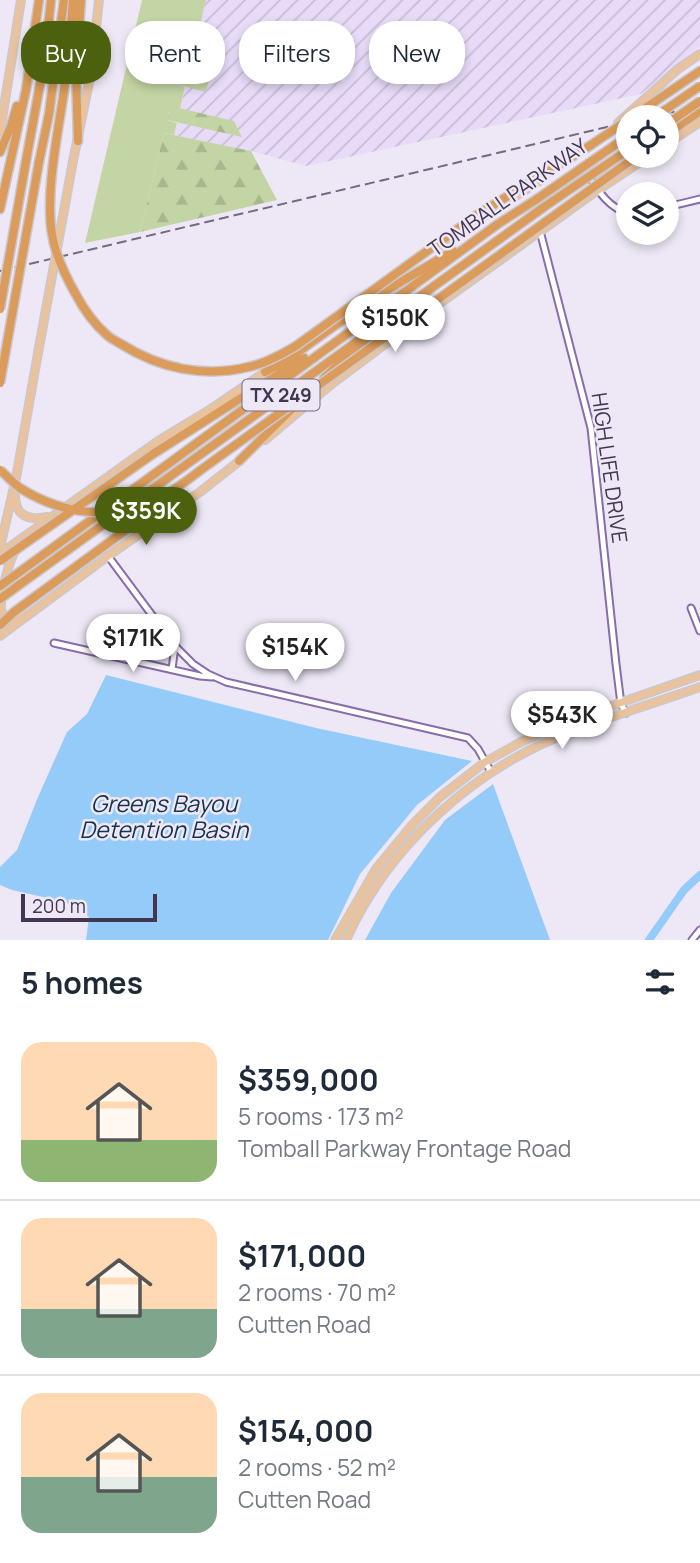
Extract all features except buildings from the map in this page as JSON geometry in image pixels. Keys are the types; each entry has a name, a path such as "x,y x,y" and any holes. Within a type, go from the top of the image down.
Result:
{"highway":[{"path":"0,152 23,89 38,0"},
{"path":"0,209 26,90 38,0"},
{"path":"0,309 45,57 51,0"},
{"path":"0,383 49,114 64,0"},
{"path":"73,0 50,193 52,237 65,276 84,309 107,335 134,353 185,370 220,372 249,367 275,358 296,346 477,215 616,128"},
{"path":"78,141 76,71 81,0"},
{"path":"650,105 700,71"},
{"path":"672,105 700,86"},
{"path":"679,116 700,101"},
{"path":"679,126 700,111"},
{"name":"TOMBALL PARKWAY","path":"0,586 498,224 616,144"},
{"name":"TOMBALL PARKWAY","path":"0,599 380,324 616,158"},
{"path":"0,470 18,487 38,498 84,512 102,514 130,509 156,500 620,168"},
{"path":"265,372 284,362 372,299 498,224"},
{"path":"0,561 153,454 375,313"},
{"path":"239,461 380,324"},
{"path":"0,625 14,612 284,415 325,380"}],"main road":[{"path":"0,132 21,0"},
{"path":"0,548 16,478 91,73 99,0"},
{"path":"0,554 158,441 265,372 473,223 578,157 678,69 700,54"},
{"path":"679,136 700,122"},
{"path":"0,636 200,492 333,383 436,306 631,168"},
{"path":"16,478 15,500 18,509 37,519 52,516"},
{"path":"31,532 10,559 0,603 4,616 8,619 35,610"},
{"path":"335,940 376,869 413,824 440,797 485,762 568,721 700,676"},
{"path":"346,940 366,902 419,833 456,798 491,772 562,736 700,687"}],"street":[{"path":"578,157 598,190 616,208"},
{"path":"679,203 700,198"},
{"name":"HIGH LIFE DRIVE","path":"540,231 591,428 621,704 626,713"},
{"path":"108,556 175,646 193,664 217,678 468,738 478,749 491,772"},
{"path":"691,608 700,631"},
{"path":"54,643 217,678"},
{"path":"172,669 175,646"},
{"path":"692,940 700,930"}],"shaded area":[{"path":"206,0 700,0 700,46 641,94 306,166 174,135 186,84 225,84 225,21 201,21"}],"green space":[{"path":"142,0 206,0 201,21 137,21"},
{"path":"125,72 125,84 175,84 185,87 180,109 170,107 167,120 177,123 174,135 164,133 140,232 85,243"},
{"path":"175,84 208,84 206,92"},
{"path":"170,106 234,121 242,137 167,120"},
{"path":"164,133 251,151 277,200 140,232"}],"water":[{"name":"Greens Bayou Detention Basin","path":"106,675 316,728 472,761 417,805 360,874 328,940 86,940 89,917 65,902 0,885 0,867 17,850 67,732 87,714"},
{"path":"493,784 550,940 365,940 391,893 445,820"}],"waterway":[{"path":"649,940 684,890 700,875"}],"railway":[{"path":"679,111 700,106"},
{"path":"0,271 616,125"}]}
